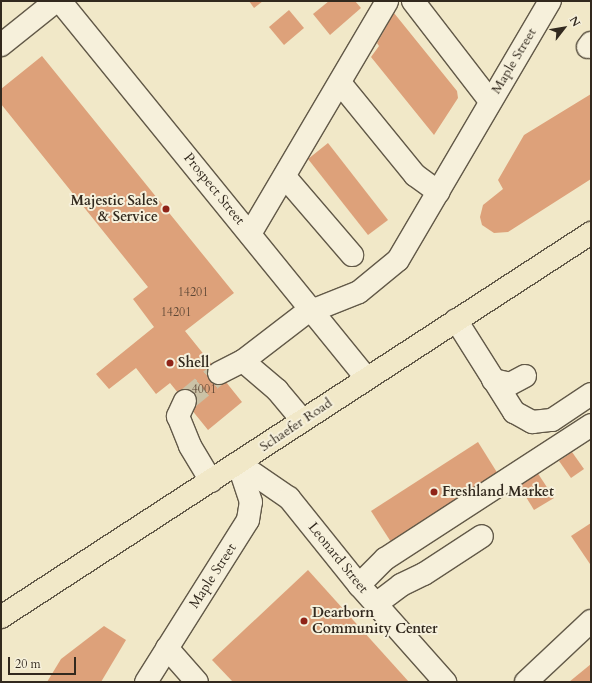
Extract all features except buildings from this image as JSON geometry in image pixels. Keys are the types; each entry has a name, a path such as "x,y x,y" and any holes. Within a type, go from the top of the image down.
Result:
{"main road":[{"name":"Schaefer Road","path":"1,617 211,481 366,377 591,233"}],"street":[{"path":"1,45 56,1"},
{"name":"Prospect Street","path":"60,1 313,309 366,377"},
{"path":"250,234 286,177 387,1"},
{"path":"413,1 490,101"},
{"name":"Maple Street","path":"218,374 243,361 313,309 359,292 389,270 398,260 550,1"},
{"path":"340,83 415,175 438,192"},
{"path":"286,177 352,255"},
{"path":"456,320 492,380 514,412 532,422 552,420 591,394"},
{"path":"243,361 277,390 302,421"},
{"path":"492,380 510,384 525,376"},
{"path":"185,401 178,416 190,446 211,481"},
{"path":"359,585 385,559 591,425"},
{"name":"Maple Street","path":"146,682 248,520 251,502 238,463"},
{"name":"Leonard Street","path":"238,463 289,498 359,585 445,682"},
{"path":"376,604 401,585 424,574 479,533 468,505"},
{"path":"404,547 418,567"},
{"path":"526,682 591,621"},
{"path":"167,648 197,682"}],"tunnel":[{"path":"185,401 219,373"}],"place":[{"name":"Majestic Sales & Service","path":"166,209"},
{"name":"Shell","path":"170,363"},
{"name":"Freshland Market","path":"434,492"},
{"name":"Dearborn Community Center","path":"304,621"}]}
